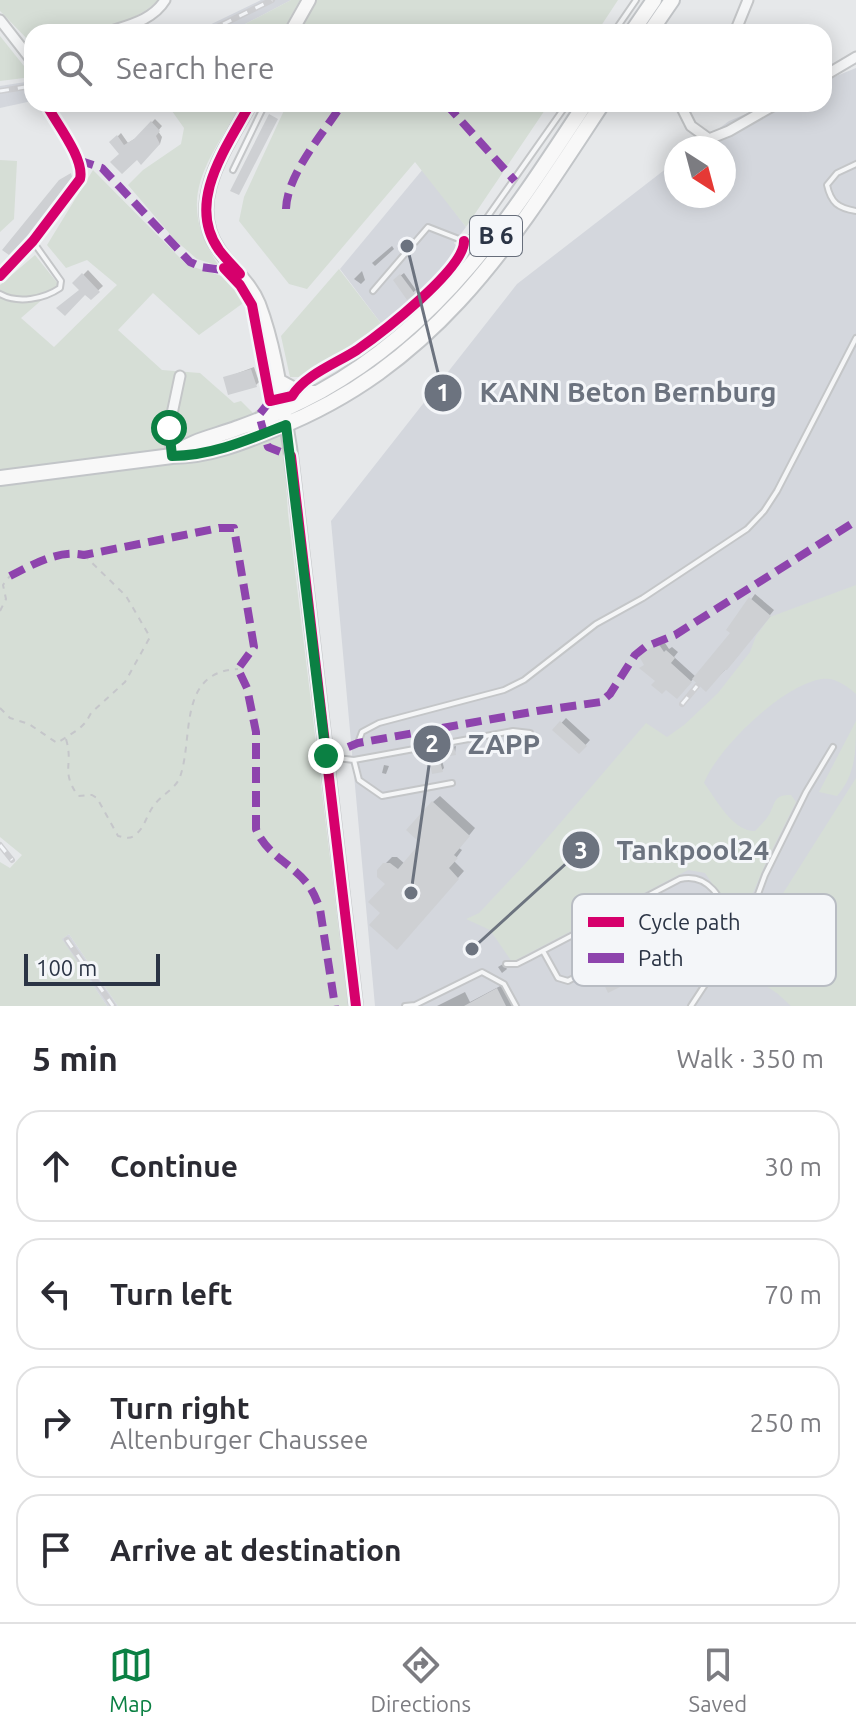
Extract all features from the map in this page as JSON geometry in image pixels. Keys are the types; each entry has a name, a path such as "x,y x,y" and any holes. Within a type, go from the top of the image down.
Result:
{"main road":[{"path":"296,24 309,0"},
{"path":"638,24 654,0"},
{"path":"656,24 672,0"},
{"path":"246,112 214,170 206,211 209,231 219,250 246,281 258,301 285,417 356,1006"},
{"name":"B 6","path":"0,478 190,456 228,447 285,417 373,358 432,310 502,228 580,112"},
{"name":"B 6","path":"285,417 318,411 373,377 413,347 446,316 509,242 597,112"},
{"path":"278,380 300,392 320,392"}],"street":[{"path":"130,24 155,13 165,0"},
{"path":"738,24 748,0"},
{"path":"0,20 24,51"},
{"path":"832,71 856,57"},
{"path":"0,276 33,241 75,187 82,171 50,112"},
{"path":"684,112 691,126 709,139 762,112"},
{"path":"172,456 169,428 180,376"}],"lane":[{"path":"620,24 636,0"},
{"path":"233,170 261,112"},
{"path":"373,291 428,227 464,241 474,236 561,112"},
{"path":"856,164 837,173 827,185 830,198 840,209 856,211"},
{"path":"0,294 12,299 26,299 47,295 60,288 61,281 33,241"},
{"path":"358,743 362,732 379,723 504,690 524,680 596,624 643,598 747,529 777,491 856,338"},
{"path":"326,756 354,760 513,731 530,733"},
{"path":"758,894 806,792 833,747"},
{"path":"354,760 359,780 382,796 452,783"},
{"path":"651,894 680,879 691,877 703,879 715,894"},
{"path":"506,964 517,964 572,936"},
{"path":"543,951 558,978 572,979"},
{"path":"405,1006 415,1005 482,972 504,984 516,1006"},
{"path":"691,1006 704,986"}],"path":[{"path":"0,708 10,718 36,728 54,742 66,739 125,682 150,637 126,596 84,555"},
{"path":"0,611 6,599 3,585 10,576"},
{"path":"66,739 69,756 67,778 75,792 78,796 92,795 97,798 118,836 135,836 153,806 180,777 190,713 197,693 217,672 238,669"}],"shaded area":[{"path":"0,0 158,0 132,18 116,24 24,24 24,36 0,11"},
{"path":"261,0 291,0 245,24 212,24"},
{"path":"291,0 300,0 286,24 245,24"},
{"path":"314,0 618,0 602,24 302,24"},
{"path":"0,36 24,66 24,78 0,81"},
{"path":"856,68 856,1006 375,1006 331,521 517,284 664,170 664,208 736,208 736,136 709,136 729,121 750,112 832,112 832,78"},
{"path":"24,82 24,103 0,108 0,86"},
{"path":"173,112 236,112 207,165 197,202 206,242 219,266 197,259 175,240 128,185 143,170 181,144 184,128"},
{"path":"283,112 544,112 466,227 415,162 307,289 289,284 239,221 244,197"},
{"path":"0,160 17,161 14,219 0,232"},
{"path":"423,169 466,227 454,243 458,248 423,290 383,326 340,269"},
{"path":"93,170 187,265 228,278 246,301 199,335 153,293 118,330 162,370 200,373 234,403 241,401 253,413 267,402 283,440 288,513 348,1006 118,1006 69,934 62,939 107,1006 0,1006 0,862 10,868 22,855 0,837 0,285 35,255 59,285 21,318 54,347 117,285 87,260 66,268 47,245"},
{"path":"339,269 383,326 306,377 290,377 281,336"},
{"path":"856,585 856,694 832,679 807,683 790,692 737,736 704,783 732,820 747,830 755,831 759,827 778,798 791,795 796,802 753,894 719,894 705,873 688,870 642,894 572,894 572,931 512,962 490,930 466,919 479,913 525,864 646,723 667,737 718,693 750,652 756,636 770,617"},
{"path":"856,721 855,752 848,779 837,796 819,792"},
{"path":"856,778 856,1006 791,1006 766,986 836,986 836,894 783,894"},
{"path":"69,934 118,1006 107,1006 61,939"}],"building":[{"path":"269,114 278,119 239,195 230,191"},
{"path":"151,121 160,131 156,136 160,144 141,165 137,160 122,174 110,162 119,154 109,142 117,135 124,145"},
{"path":"71,173 72,177 27,236 9,255 2,250 59,180"},
{"path":"82,273 100,292 91,300 85,295 65,316 56,308 79,290 72,283"},
{"path":"400,274 415,294 407,300 393,280"},
{"path":"251,369 257,387 228,395 223,377"},
{"path":"749,597 771,616 706,692 692,679 730,633 726,630"},
{"path":"658,643 664,652 666,650 675,658 671,663 692,682 677,699 666,690 662,694 651,685 655,681 639,668 644,665 639,656"},
{"path":"560,721 587,746 579,754 552,730"},
{"path":"454,747 456,755 439,758 443,772 432,774 428,753"},
{"path":"432,801 470,836 454,855 458,858 449,868 459,879 397,950 369,925 380,913 368,902 385,884 377,877 377,870 383,863 390,863 398,869 420,843 406,830"},
{"path":"605,986 622,986 608,993"},
{"path":"497,988 506,1006 464,1006"}],"railway":[{"path":"223,24 272,0"},
{"path":"0,91 24,87"},
{"path":"682,704 697,686"},
{"path":"0,845 12,860"},
{"path":"67,940 113,1006"}],"marked path":[{"path":"286,209 292,182 299,168 336,112"},
{"path":"453,112 515,181"},
{"path":"78,160 102,168 190,262 222,270 227,266"},
{"path":"270,401 259,415 268,447 291,456"},
{"path":"326,756 358,743 601,702 610,694 635,655 645,647 675,635 856,521"},
{"path":"10,576 55,556 84,555 219,528 234,528 254,647 238,669 247,688 256,732 256,829 266,846 303,878 315,897 320,909 335,1006"}],"cycle path":[{"path":"0,276 33,241 80,179 74,151 51,112"},
{"path":"240,274 219,250 210,232 206,213 213,175 246,112"},
{"path":"224,268 240,285 252,305 270,401 292,396 312,376 357,350 401,316 451,268 461,253 464,241"},
{"path":"291,456 356,1006"}],"place":[{"name":"KANN Beton Bernburg","path":"407,246"},
{"name":"ZAPP","path":"411,893"},
{"name":"Tankpool24","path":"472,949"}],"route":[{"path":"169,428 172,456 190,456 228,447 286,425 326,756"}]}
